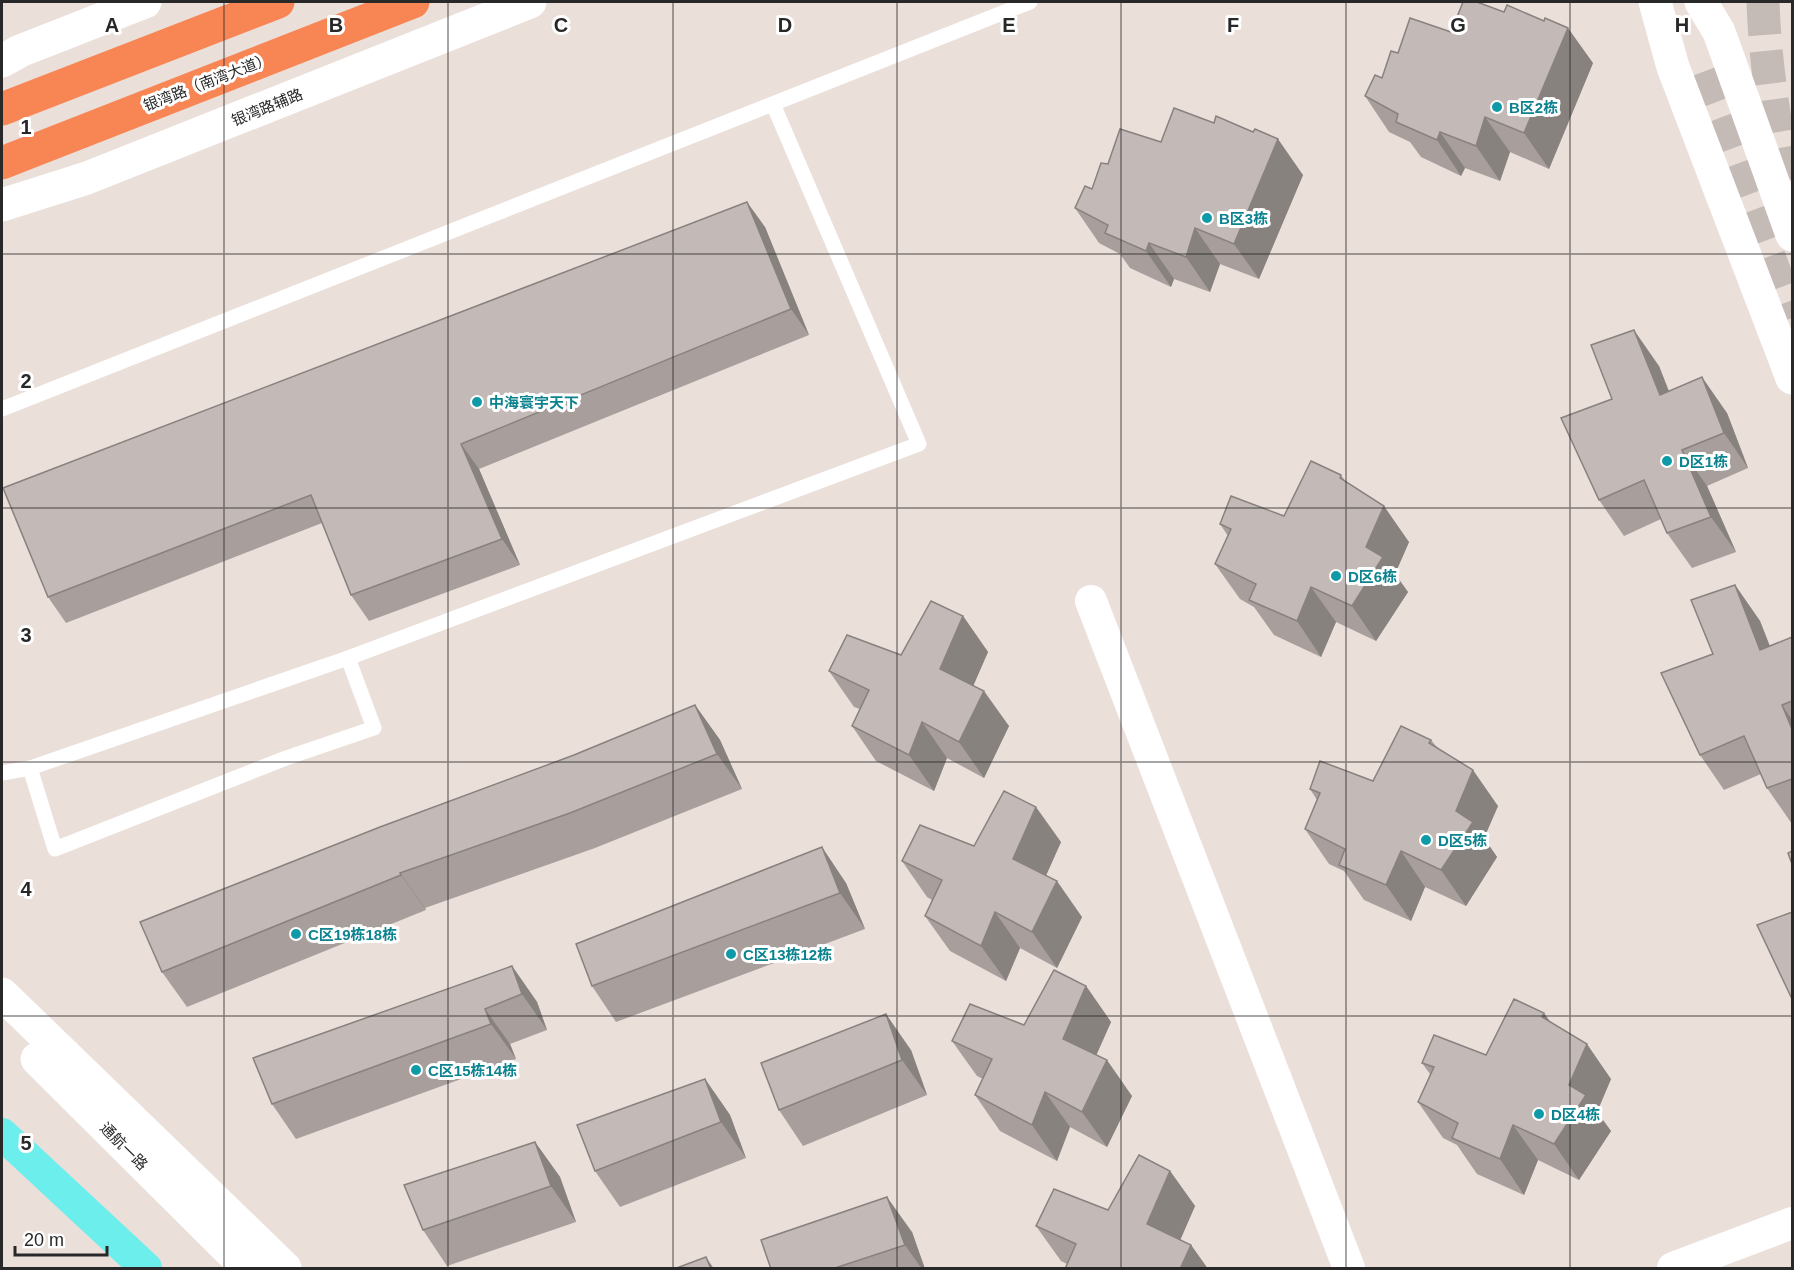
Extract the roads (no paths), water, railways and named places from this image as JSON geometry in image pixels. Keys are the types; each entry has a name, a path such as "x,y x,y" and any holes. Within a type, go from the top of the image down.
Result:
{"highway":[{"path":"2,109 278,2"},
{"name":"银湾路（南湾大道）","path":"2,163 413,2"}],"main road":[{"path":"2,61 20,51 145,2"},
{"name":"银湾路辅路","path":"2,205 87,178 530,2"},
{"path":"1655,2 1677,78 1792,378"},
{"path":"1673,2 1700,73"},
{"path":"1701,2 1719,32 1792,235"},
{"path":"1722,2 1792,185"},
{"path":"2,994 285,1269"},
{"name":"通航一路","path":"2,1024 247,1269"}],"street":[{"path":"1091,602 1350,1269"},
{"path":"1673,1269 1792,1223"}],"lane":[{"path":"2,409 1030,2"},
{"path":"2,773 30,768 348,658 919,444 773,104"},
{"path":"30,768 55,849 286,758 374,728 348,658"}],"waterway":[{"path":"2,1134 146,1268"}],"tunnel":[{"path":"1763,2 1769,76 1788,198"},
{"path":"1700,73 1792,318"}],"place":[{"name":"B区2栋","path":"1497,107"},
{"name":"B区3栋","path":"1207,218"},
{"name":"中海寰宇天下","path":"477,402"},
{"name":"D区1栋","path":"1667,461"},
{"name":"D区6栋","path":"1336,576"},
{"name":"D区5栋","path":"1426,840"},
{"name":"C区19栋18栋","path":"296,934"},
{"name":"C区13栋12栋","path":"731,954"},
{"name":"C区15栋14栋","path":"416,1070"},
{"name":"D区4栋","path":"1539,1114"}]}
